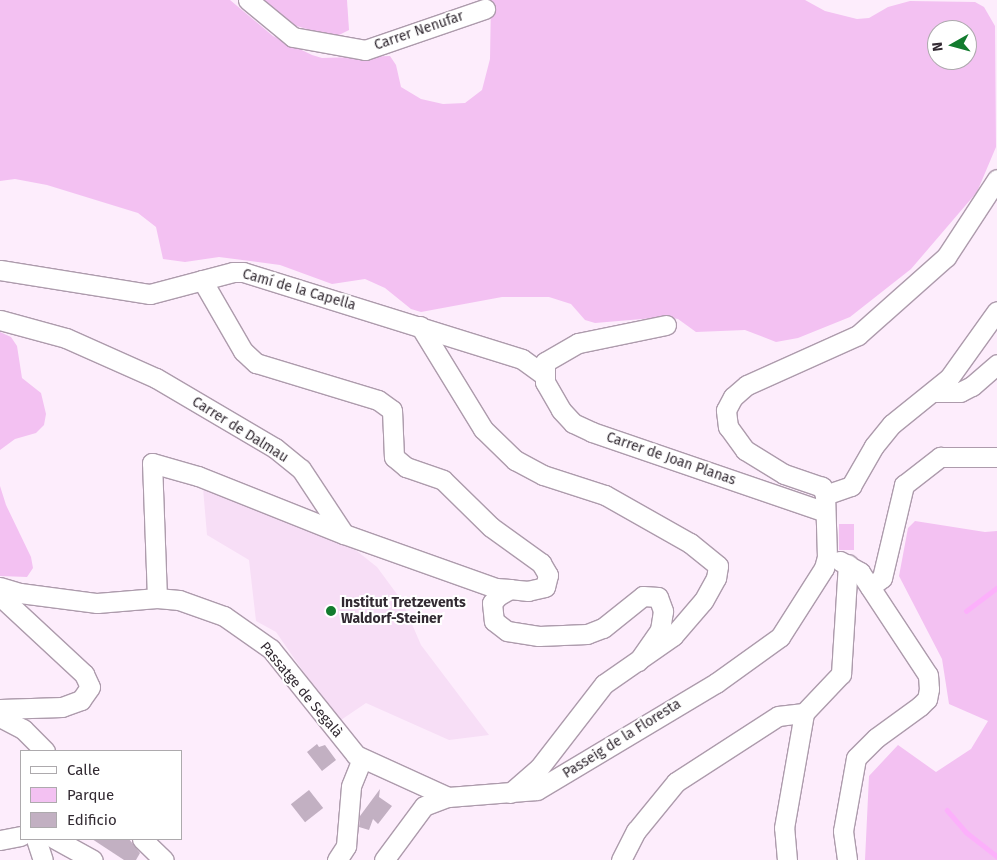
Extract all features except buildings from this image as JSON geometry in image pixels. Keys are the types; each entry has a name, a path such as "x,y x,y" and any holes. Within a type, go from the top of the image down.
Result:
{"street":[{"name":"Carrer Nenufar","path":"248,0 293,37 365,50 484,9"},
{"path":"847,860 843,832 856,758 876,738 927,699 929,689 928,674 860,572 848,564 827,556 825,504 822,487 784,474 745,450 728,427 726,410 733,397 747,385 858,334 946,257 997,179"},
{"name":"Camí de la Capella","path":"0,270 150,294 233,272 243,272 522,359 543,374"},
{"path":"157,598 152,463 198,476 344,534 496,588 528,592 545,587 548,575 541,563 491,527 443,480 406,467 394,457 392,410 378,400 256,363 244,352 202,280"},
{"path":"825,504 851,486 874,446 892,424 910,407 935,392 949,378 997,311"},
{"name":"Carrer de Dalmau","path":"0,320 66,338 156,378 275,448 301,469 344,534"},
{"path":"543,374 545,362 578,343 666,325"},
{"path":"420,326 483,429 515,460 543,474 606,495 690,543 718,566 716,578 703,601 673,636 604,684 539,768 510,793"},
{"path":"935,392 960,392 972,386 997,364"},
{"name":"Carrer de Joan Planas","path":"543,374 553,399 573,423 825,504"},
{"path":"870,587 882,578 898,498 904,485 940,457 997,457"},
{"name":"Passeig de la Floresta","path":"384,860 424,806 448,797 536,790 572,771 763,651 780,637 824,568 827,556"},
{"path":"787,860 784,828 804,713 840,674 848,564"},
{"name":"Passatge de Segalà","path":"0,587 20,593 83,602 157,598 195,604 247,629 271,649 362,759 448,797"},
{"path":"510,589 492,603 494,621 507,631 538,636 587,634 603,628 643,596 658,597 663,611 660,630 638,661"},
{"path":"0,596 84,674 90,687 81,700 67,706 43,710 0,709"},
{"path":"621,860 636,831 676,782 778,716 804,713"},
{"path":"0,717 23,729 45,750"},
{"path":"337,860 346,846 351,786 362,759"},
{"path":"0,840 20,836"},
{"path":"36,840 43,860"},
{"path":"57,840 93,860"},
{"path":"143,840 164,860"}],"shaded area":[{"name":"Institut Tretzevents Waldorf-Steiner","path":"203,488 353,548 377,567 402,601 421,645 489,735 449,740 366,703 338,722 276,632 256,621 249,560 207,535"}],"green space":[{"path":"0,0 230,0 273,36 312,55 322,58 390,56 396,65 401,87 421,99 443,104 465,103 482,90 490,59 491,0 805,0 825,11 857,19 869,18 888,7 910,1 975,2 984,7 995,26 996,147 977,192 911,269 850,317 798,338 776,342 745,330 696,332 678,319 666,317 595,323 585,320 571,304 549,297 502,297 421,312 411,309 385,288 365,279 332,284 280,265 219,257 185,262 163,259 156,227 138,213 47,185 15,179 0,181"},
{"path":"260,0 347,0 349,30 339,35 328,35 286,23"},
{"path":"0,332 11,337 17,346 22,378 41,393 46,414 44,425 36,433 15,439 0,450"},
{"path":"0,486 6,505 31,557 33,568 27,577 0,576"},
{"path":"915,521 985,532 997,531 997,860 865,860 869,776 898,745 936,772 971,749 988,721 949,704 942,659 899,576 908,528"},
{"path":"839,524 854,524 854,550 839,550"}],"waterway":[{"path":"966,611 997,588"},
{"path":"947,810 966,832 997,856"}],"place":[{"name":"Institut Tretzevents Waldorf-Steiner","path":"331,611"}]}
